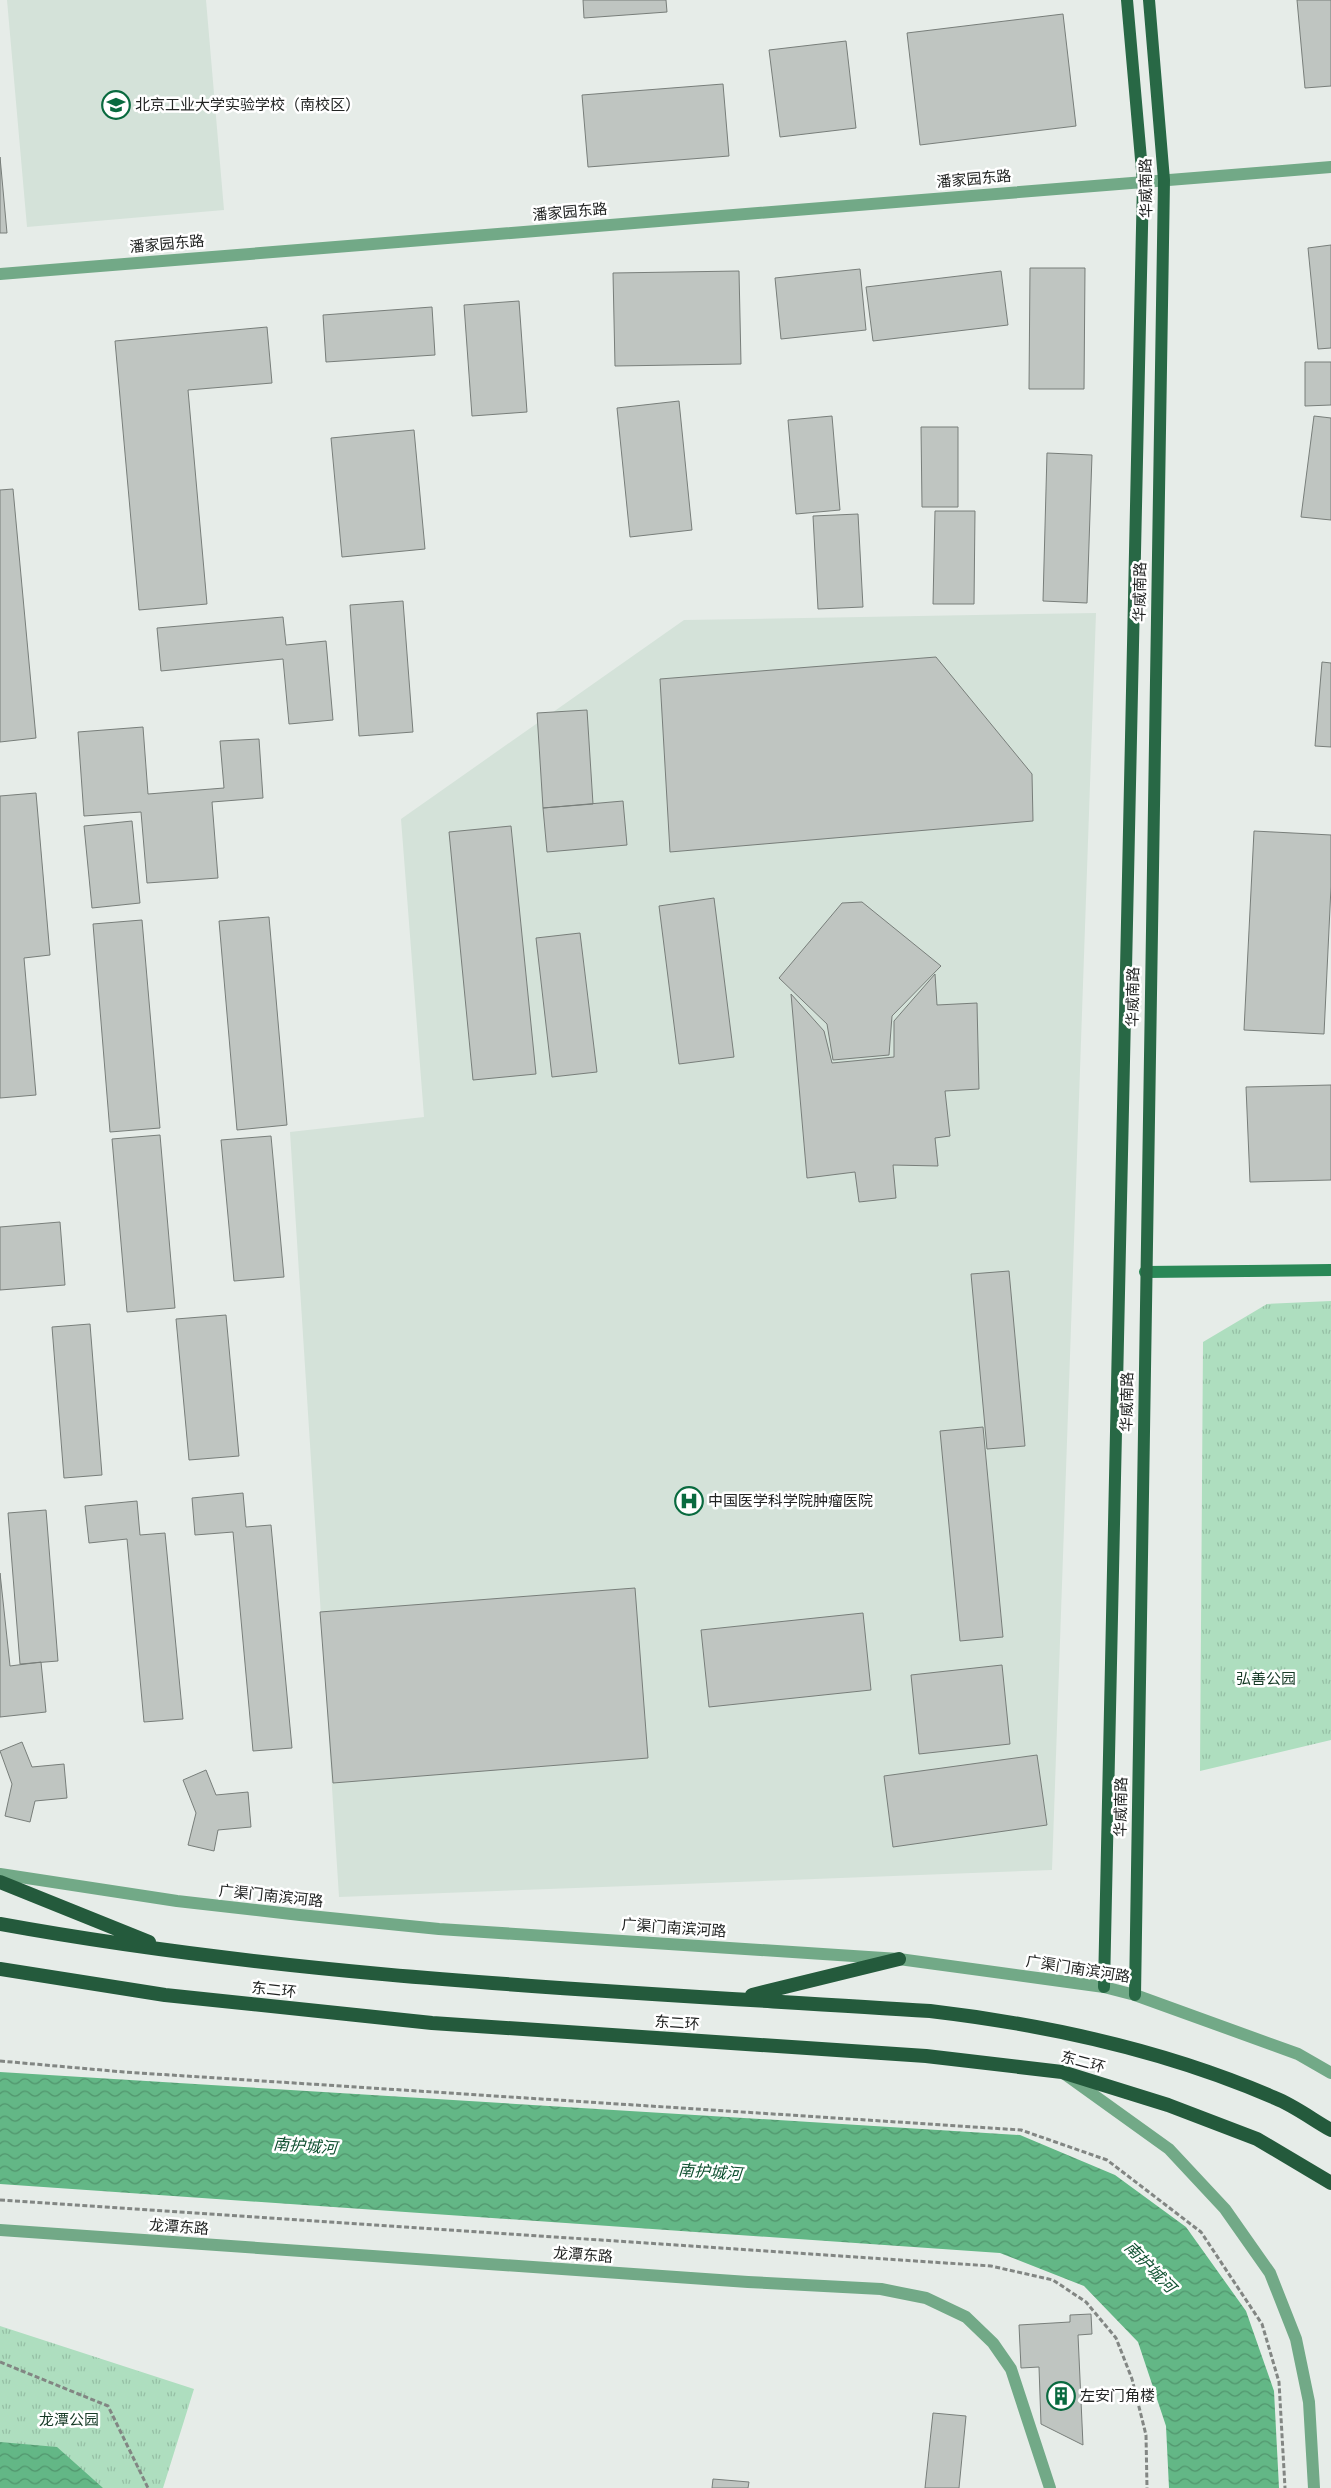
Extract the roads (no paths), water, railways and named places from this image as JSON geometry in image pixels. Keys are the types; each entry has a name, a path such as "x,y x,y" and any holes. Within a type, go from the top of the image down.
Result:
{"highway":[{"path":"0,1882 170,1950"},
{"name":"东二环","path":"0,1924 170,1950 436,1979 930,2011 1012,2021 1083,2036 1182,2062 1277,2098 1331,2130"},
{"path":"738,1998 899,1959"},
{"name":"东二环","path":"0,1969 165,1995 423,2022 926,2056 1062,2072 1168,2104 1257,2139 1331,2183"}],"main road":[{"name":"华威南路","path":"1104,1987 1143,182 1127,0"},
{"name":"华威南路","path":"1135,1995 1145,1272 1164,180 1149,0"},
{"path":"1145,1272 1331,1270"}],"street":[{"name":"潘家园东路","path":"0,274 1331,167"},
{"name":"广渠门南滨河路","path":"0,1874 177,1902 440,1929 899,1959 1104,1987 1135,1995 1298,2054 1331,2073"},
{"path":"1062,2072 1169,2149 1225,2209 1270,2273 1296,2339 1310,2402 1314,2488"},
{"name":"龙潭东路","path":"0,2230 748,2282 881,2289 926,2298 966,2317 993,2343 1011,2369 1050,2488"}],"water":[{"name":"南护城河","path":"0,2072 1020,2135 1115,2175 1186,2227 1246,2311 1274,2391 1279,2488 1169,2488 1166,2426 1138,2342 1084,2286 1000,2253 0,2184"},
{"path":"0,2442 57,2447 103,2488 0,2488"}],"place":[{"name":"北京工业大学实验学校（南校区）","path":"116,105"},
{"name":"中国医学科学院肿瘤医院","path":"689,1501"},
{"name":"左安门角楼","path":"1061,2396"}],"park label":[{"name":"弘善公园","path":"1266,1679"},
{"name":"龙潭公园","path":"69,2420"}]}
